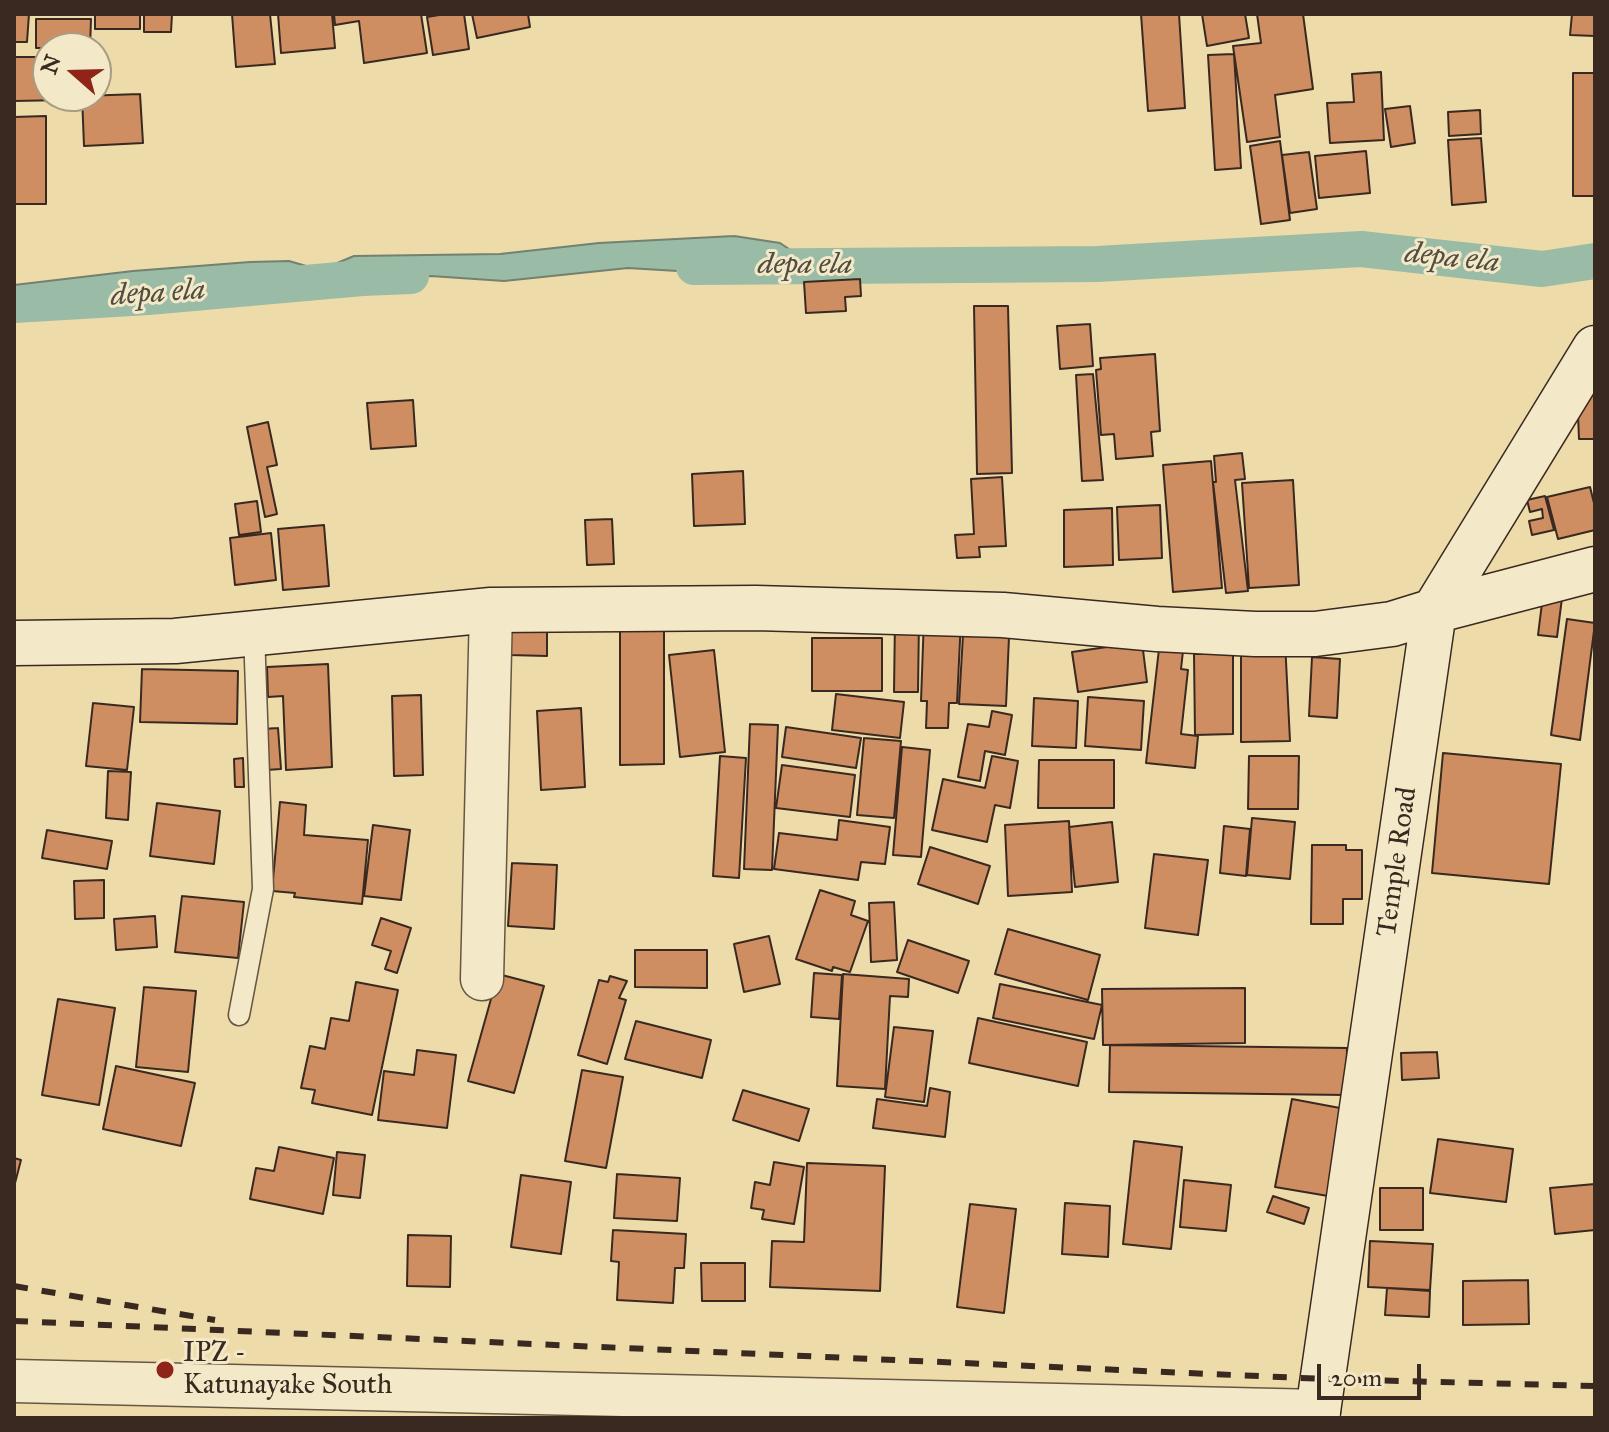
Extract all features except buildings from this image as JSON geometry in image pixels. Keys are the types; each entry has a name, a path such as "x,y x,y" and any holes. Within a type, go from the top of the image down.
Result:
{"street":[{"name":"Temple Road","path":"1318,1414 1434,611 1595,348"},
{"path":"14,643 175,641 491,610 756,608 1003,615 1255,634 1350,631 1392,624 1595,569"},
{"path":"482,979 491,610"},
{"path":"14,1381 690,1407 1318,1414"}],"lane":[{"path":"239,1015 263,889 254,632"}],"water":[{"path":"734,236 780,243 798,255 767,264 694,272 628,268 504,281 431,276 394,281 336,279 313,286 242,280 14,316 14,285 133,271 289,261 313,268 330,266 354,256 500,254 599,243"}],"waterway":[{"name":"depa ela","path":"694,267 1097,264 1361,249 1542,269 1595,261"},
{"name":"depa ela","path":"14,305 411,276"}],"railway":[{"path":"14,1286 215,1320"},
{"path":"14,1321 1324,1379 1595,1386"}],"place":[{"name":"IPZ - Katunayake South","path":"165,1370"}]}
